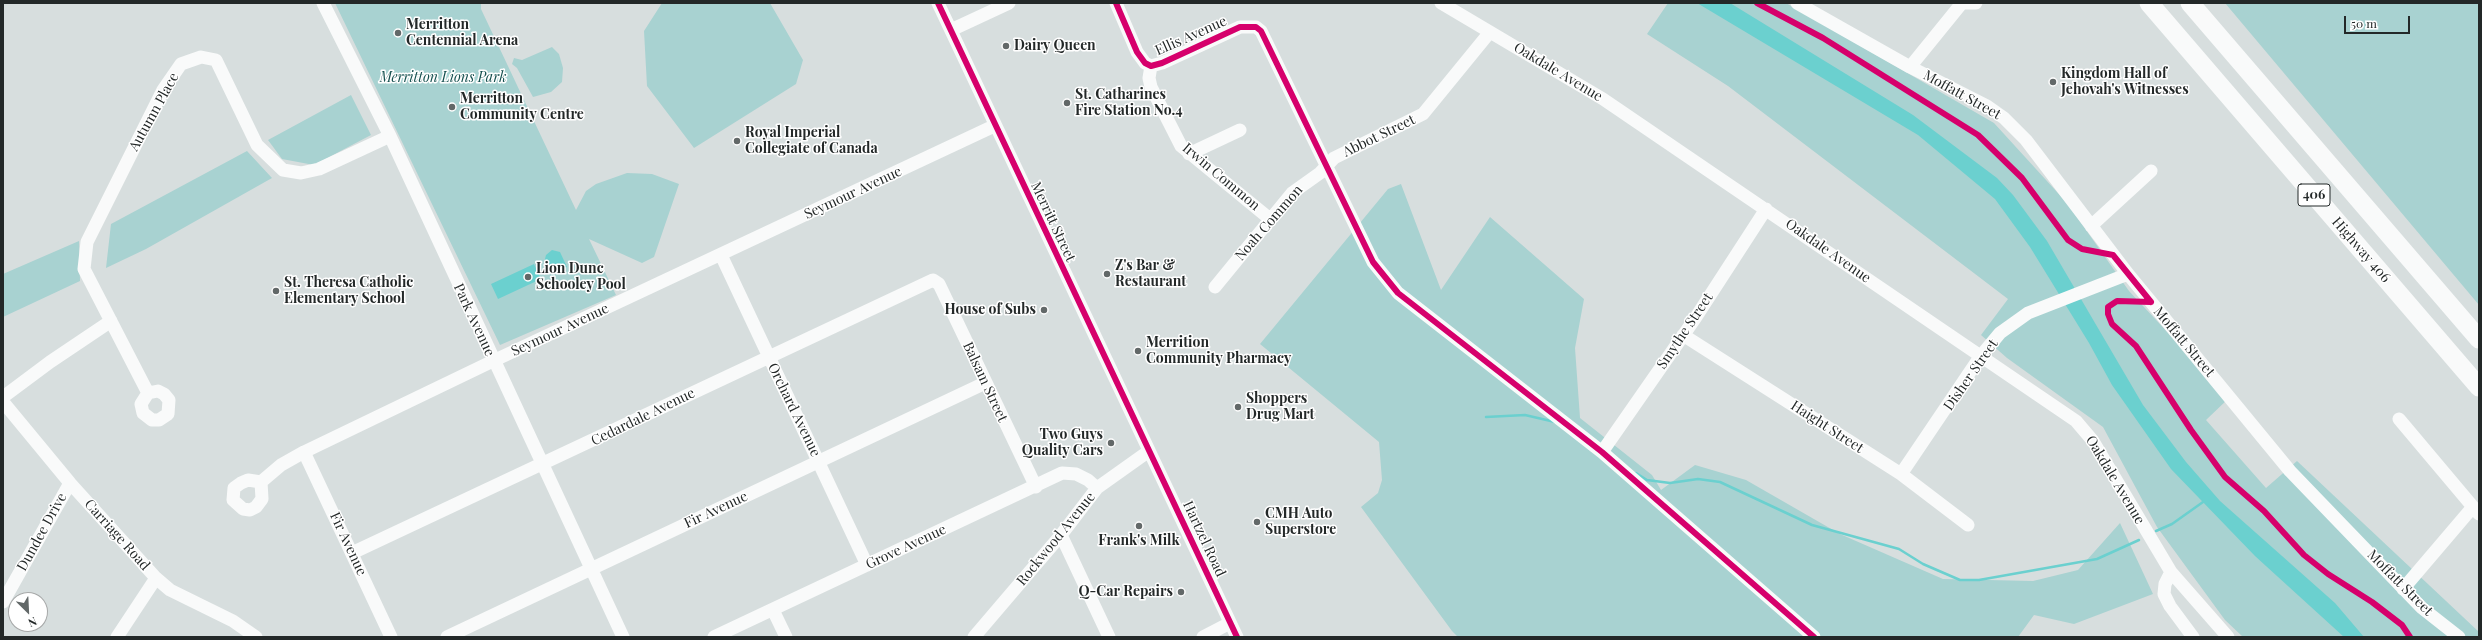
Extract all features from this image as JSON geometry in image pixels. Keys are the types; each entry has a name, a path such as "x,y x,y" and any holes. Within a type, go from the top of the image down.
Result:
{"highway":[{"name":"Highway 406","path":"2149,3 2479,387"},
{"name":"406","path":"2190,3 2479,339"}],"street":[{"name":"Park Avenue","path":"323,3 390,136 493,361 623,637"},
{"name":"Merritt Street","path":"938,3 994,126 1149,451"},
{"path":"951,30 1008,3"},
{"name":"Ellis Avenue","path":"1116,3 1137,52 1144,64 1151,66 1162,64 1240,27 1256,27 1261,31 1268,43 1327,163"},
{"name":"Oakdale Avenue","path":"1441,3 1604,99 1980,357 2076,421 2093,441 2171,572"},
{"name":"Moffatt Street","path":"1797,3 1910,67 1987,106 2004,118 2026,140 2128,274 2290,471 2422,608 2459,637"},
{"path":"1910,67 1962,3"},
{"path":"1966,3 1976,3"},
{"name":"Abbot Street","path":"1327,163 1334,158 1422,114 1490,32"},
{"name":"Autumn Place","path":"148,393 84,269 87,242 163,90 181,64 201,57 216,60 257,145 283,170 301,174 319,169 390,136"},
{"name":"Irwin Common","path":"1151,66 1149,78 1151,87 1181,146 1270,219"},
{"name":"Seymour Avenue","path":"261,482 281,466 304,452 493,361 994,126"},
{"path":"1189,154 1240,130"},
{"path":"1327,163 1373,262 1398,293 1602,452 1814,637"},
{"name":"Noah Common","path":"1215,287 1292,193 1320,173 1327,163"},
{"path":"2091,226 2151,171"},
{"name":"Smythe Street","path":"1602,452 1683,335 1766,209"},
{"name":"Orchard Avenue","path":"721,255 867,565"},
{"name":"Disher Street","path":"1901,474 1980,357 2000,333 2016,320 2039,308 2057,303 2128,274"},
{"name":"Cedardale Avenue","path":"352,553 543,465 769,356 934,280"},
{"name":"Balsam Street","path":"934,280 939,284 985,383 1036,486"},
{"path":"3,397 50,362 111,321"},
{"name":"Haight Street","path":"1683,335 1901,474 1968,525"},
{"name":"Fir Avenue","path":"447,637 985,383"},
{"name":"Carriage Road","path":"3,402 70,483 156,578 170,590 233,621 256,637"},
{"path":"2399,419 2457,485 2476,511 2404,589"},
{"name":"Rockwood Avenue","path":"980,634 1061,535 1097,488 1149,451"},
{"name":"Hartzel Road","path":"1149,451 1237,637"},
{"name":"Fir Avenue","path":"304,452 391,637"},
{"name":"Grove Avenue","path":"714,637 1062,473 1076,474 1088,480 1097,488"},
{"name":"Dundee Drive","path":"3,602 70,483"},
{"path":"1061,535 1109,637"},
{"path":"2185,634 2164,594 2165,584 2171,572 2228,637"},
{"path":"116,637 156,578"},
{"path":"773,610 786,637"},
{"path":"1203,637 1230,623"}],"green space":[{"name":"Merritton Lions Park","path":"335,3 481,3 481,9 576,210 586,191 596,184 627,173 652,174 679,184 654,257 642,263 589,239 616,295 500,345"},
{"path":"662,3 770,3 803,60 796,84 694,148 647,86 644,31"},
{"path":"1668,3 1786,3 1994,123 2067,203 2129,291 2229,398 2206,420 2266,488 2297,461 2479,632 2479,637 2243,637 2225,620 2157,527 2103,427 2007,358 1981,335 2008,299 1728,86 1647,34"},
{"path":"2225,3 2479,3 2479,305"},
{"path":"552,47 559,54 563,68 562,82 551,92 533,97 517,68 512,64 514,58 522,60"},
{"path":"351,95 371,135 314,165 282,159 268,140"},
{"path":"247,151 272,178 146,249 106,268 111,224"},
{"path":"1401,184 1441,290 1490,217 1584,299 1575,348 1580,418 1652,475 1661,490 1695,465 1746,480 1840,534 1943,579 2033,581 2078,570 2120,523 2153,594 2074,624 2034,615 2018,637 1458,637 1452,631 1361,507 1378,493 1382,480 1379,442 1260,344 1388,189"},
{"path":"79,241 80,281 3,317 3,274"}],"water":[{"path":"1697,3 1730,3 1913,115 1997,178 2013,195 2047,241 2143,405 2186,462 2220,501 2335,603 2364,637 2344,637 2255,556 2171,469 2112,385 2089,343 2030,247 1995,199 1918,135"},
{"path":"552,250 560,252 567,267 552,274 545,259 546,255"},
{"path":"534,264 541,279 498,299 491,284"}],"waterway":[{"path":"1486,417 1525,415 1555,422"},
{"path":"1636,473 1647,480 1670,483 1698,479 1720,482 1812,525 1899,549 1923,564 1960,580 1979,580 2097,559 2139,540"},
{"path":"2156,531 2172,524 2203,502"}],"cycle path":[{"path":"938,3 1237,637"},
{"path":"1116,3 1137,52 1145,63 1151,66 1162,63 1240,27 1256,27 1261,31 1373,262 1398,293 1602,452 1814,637"},
{"path":"1757,3 1823,38 1978,135 2022,178 2068,240 2082,249 2113,255 2151,302"},
{"path":"2151,302 2117,301 2108,307 2108,314 2112,324 2136,346 2191,430 2225,477 2264,511 2304,555 2328,574 2372,602 2402,625 2410,637"}],"place":[{"name":"Merritton Centennial Arena","path":"398,33"},
{"name":"Dairy Queen","path":"1006,46"},
{"name":"Kingdom Hall of Jehovah's Witnesses","path":"2053,82"},
{"name":"St. Catharines Fire Station No.4","path":"1067,103"},
{"name":"Merritton Community Centre","path":"452,107"},
{"name":"Royal Imperial Collegiate of Canada","path":"737,141"},
{"name":"Z's Bar & Restaurant","path":"1107,274"},
{"name":"Lion Dunc Schooley Pool","path":"528,277"},
{"name":"St. Theresa Catholic Elementary School","path":"276,291"},
{"name":"House of Subs","path":"1044,310"},
{"name":"Merrition Community Pharmacy","path":"1138,351"},
{"name":"Shoppers Drug Mart","path":"1238,407"},
{"name":"Two Guys Quality Cars","path":"1111,443"},
{"name":"CMH Auto Superstore","path":"1257,522"},
{"name":"Frank's Milk","path":"1139,526"},
{"name":"Q-Car Repairs","path":"1181,592"}]}
